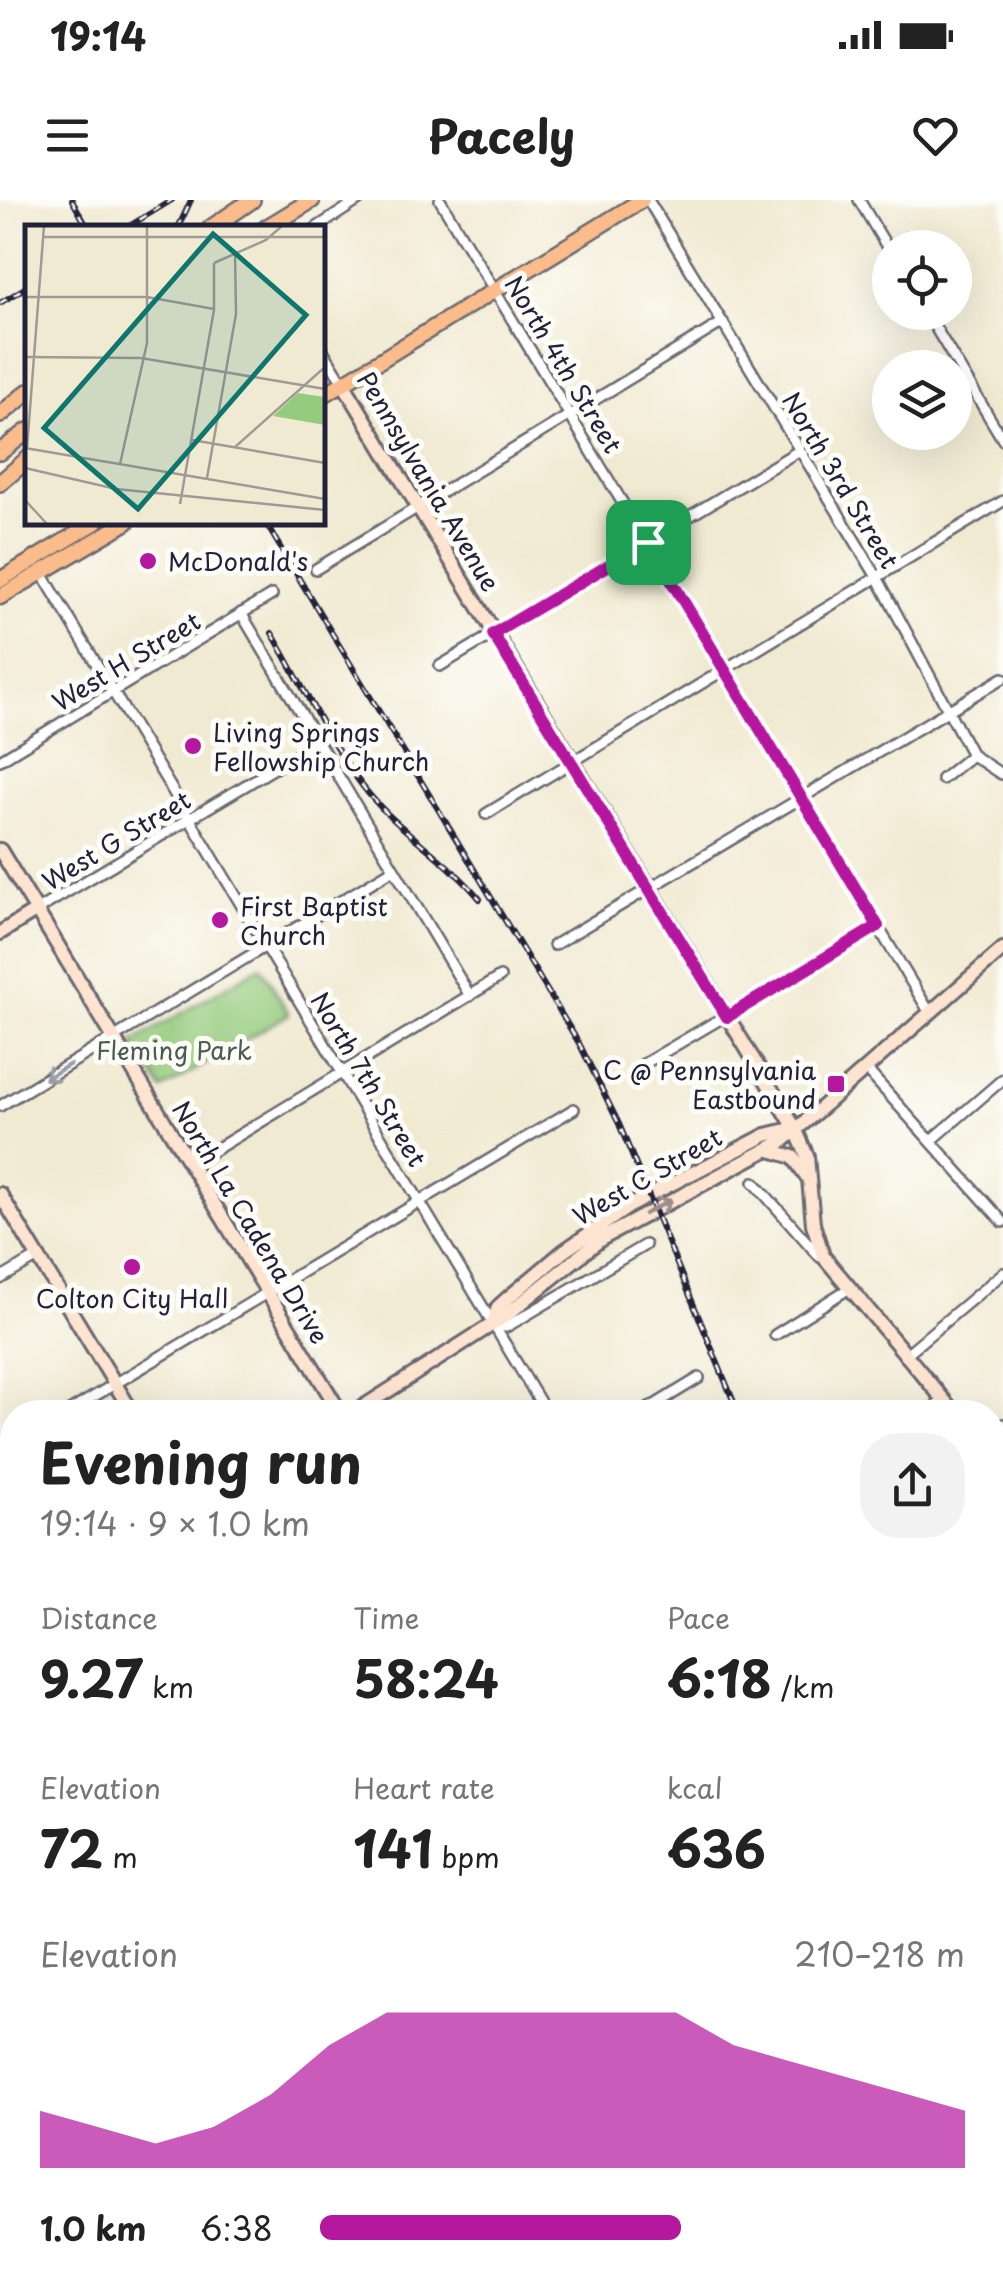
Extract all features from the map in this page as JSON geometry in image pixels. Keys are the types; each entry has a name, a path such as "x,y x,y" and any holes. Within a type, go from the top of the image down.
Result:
{"highway":[{"path":"215,225 252,200"},
{"path":"271,225 312,200"},
{"path":"0,414 25,394"},
{"path":"0,452 25,432"},
{"path":"0,483 25,462"}],"main road":[{"path":"325,394 646,200"},
{"path":"0,597 92,525"},
{"path":"0,580 120,525"}],"street":[{"path":"321,225 359,200"},
{"name":"North 4th Street","path":"440,200 930,1013"},
{"name":"North 3rd Street","path":"646,200 877,577 972,755 1001,774"},
{"path":"858,200 876,230"},
{"path":"316,569 723,322"},
{"path":"937,330 1003,440"},
{"name":"Pennsylvania Avenue","path":"325,354 795,1128 808,1156 814,1224 829,1267"},
{"path":"440,666 800,450"},
{"path":"486,814 1003,501"},
{"name":"North 7th Street","path":"37,566 539,1400"},
{"name":"West H Street","path":"0,760 272,595"},
{"path":"242,614 470,996"},
{"path":"554,944 1003,678"},
{"name":"West G Street","path":"37,910 318,742"},
{"path":"942,779 972,755"},
{"name":"North La Cadena Drive","path":"0,850 333,1400"},
{"path":"0,1106 394,868"},
{"path":"0,933 37,910"},
{"path":"642,1065 878,926"},
{"name":"West C Street","path":"374,1400 493,1324 602,1239 784,1141 1003,950"},
{"path":"190,1165 500,977"},
{"path":"866,1069 999,1210 1003,1222"},
{"path":"931,1141 1003,1079"},
{"path":"88,1400 574,1109"},
{"name":"West C Street","path":"493,1324 498,1307 614,1215 766,1136 795,1128"},
{"path":"766,1150 793,1158 810,1180"},
{"name":"Pennsylvania Avenue","path":"754,1182 943,1400"},
{"path":"0,1194 125,1400"},
{"path":"493,1324 506,1327 646,1245"},
{"path":"0,1280 38,1257"},
{"path":"904,1356 1003,1274"},
{"path":"776,1335 848,1289"},
{"path":"662,1400 699,1378"}],"green space":[{"name":"Fleming Park","path":"261,966 289,1014 162,1090 133,1042"}],"railway":[{"path":"72,200 86,225"},
{"path":"131,225 172,200"},
{"path":"179,225 191,200"},
{"path":"0,303 25,288"},
{"path":"267,525 580,1045 619,1124 733,1400"},
{"path":"272,633 329,736 368,793 480,899"}],"place":[{"name":"McDonald's","path":"148,561"},
{"name":"Living Springs Fellowship Church","path":"193,746"},
{"name":"First Baptist Church","path":"220,920"},
{"name":"C @ Pennsylvania Eastbound","path":"836,1084"},
{"name":"Colton City Hall","path":"132,1267"}],"route":[{"path":"648,542 878,926 727,1017 493,634 648,542"}]}
